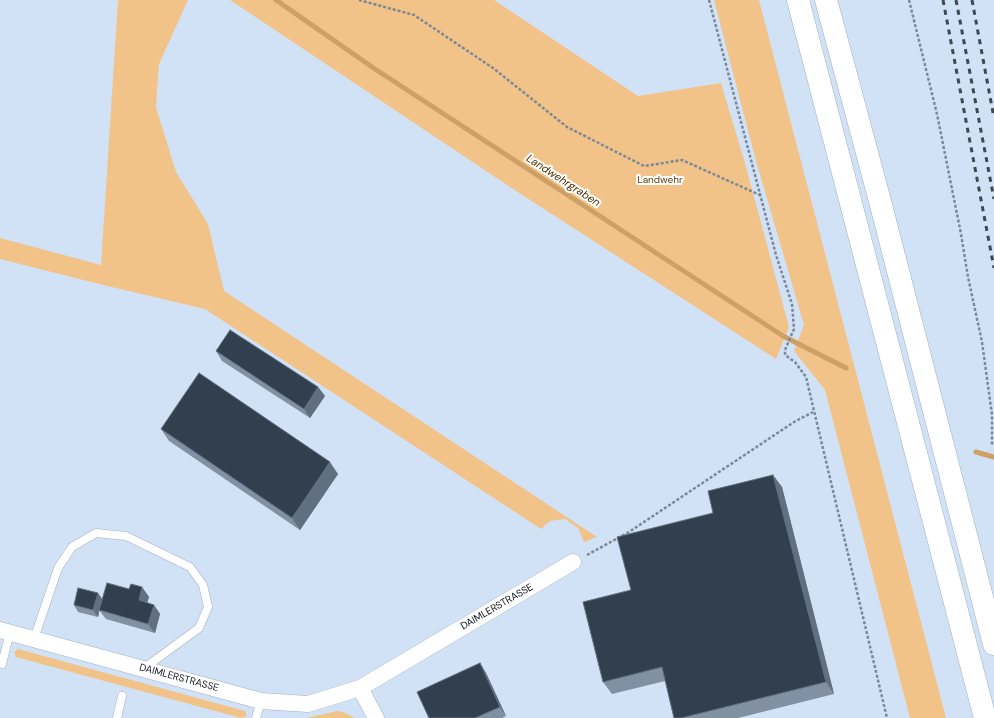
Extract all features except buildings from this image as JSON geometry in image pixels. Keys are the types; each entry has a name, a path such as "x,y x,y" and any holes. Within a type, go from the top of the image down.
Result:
{"highway":[{"path":"798,0 985,718"},
{"path":"826,0 883,213 994,644"}],"street":[{"name":"DAIMLERSTRASSE","path":"5,631 261,700 308,704 360,688 573,562"},
{"path":"360,688 376,718"}],"lane":[{"path":"34,639 58,568 72,547 96,532 126,536 190,567 203,585 208,607 199,628 144,669"},
{"path":"2,664 5,631"},
{"path":"116,718 122,696"},
{"path":"256,718 261,700"}],"path":[{"path":"359,0 414,15 493,68 567,126 644,166 682,160 760,195"},
{"path":"709,0 776,255 792,304 794,328 785,350 785,355 795,362 806,377 813,412 887,718"},
{"path":"909,0 937,114 982,342 992,415 992,444"},
{"path":"573,562 629,532 794,422 813,412"}],"green space":[{"path":"118,0 188,0 159,64 156,107 176,172 208,224 224,291 597,537 584,542 578,528 565,519 550,521 541,529 205,309 0,259 0,238 101,265"},
{"name":"Landwehr","path":"230,0 494,0 638,96 721,83 745,163 789,327 776,359 510,187"},
{"path":"714,0 759,0 946,718 910,718 825,390 794,351 804,325 756,161"},
{"path":"18,649 245,711 247,716 241,718 16,657 14,652"},
{"path":"337,711 343,712 355,718 306,718"}],"waterway":[{"name":"Landwehrgraben","path":"276,0 372,67 783,336 846,368"},
{"name":"Landwehrgraben","path":"976,452 994,457"}],"railway":[{"path":"943,0 994,268"},
{"path":"956,0 994,199"},
{"path":"972,0 994,118"}]}
